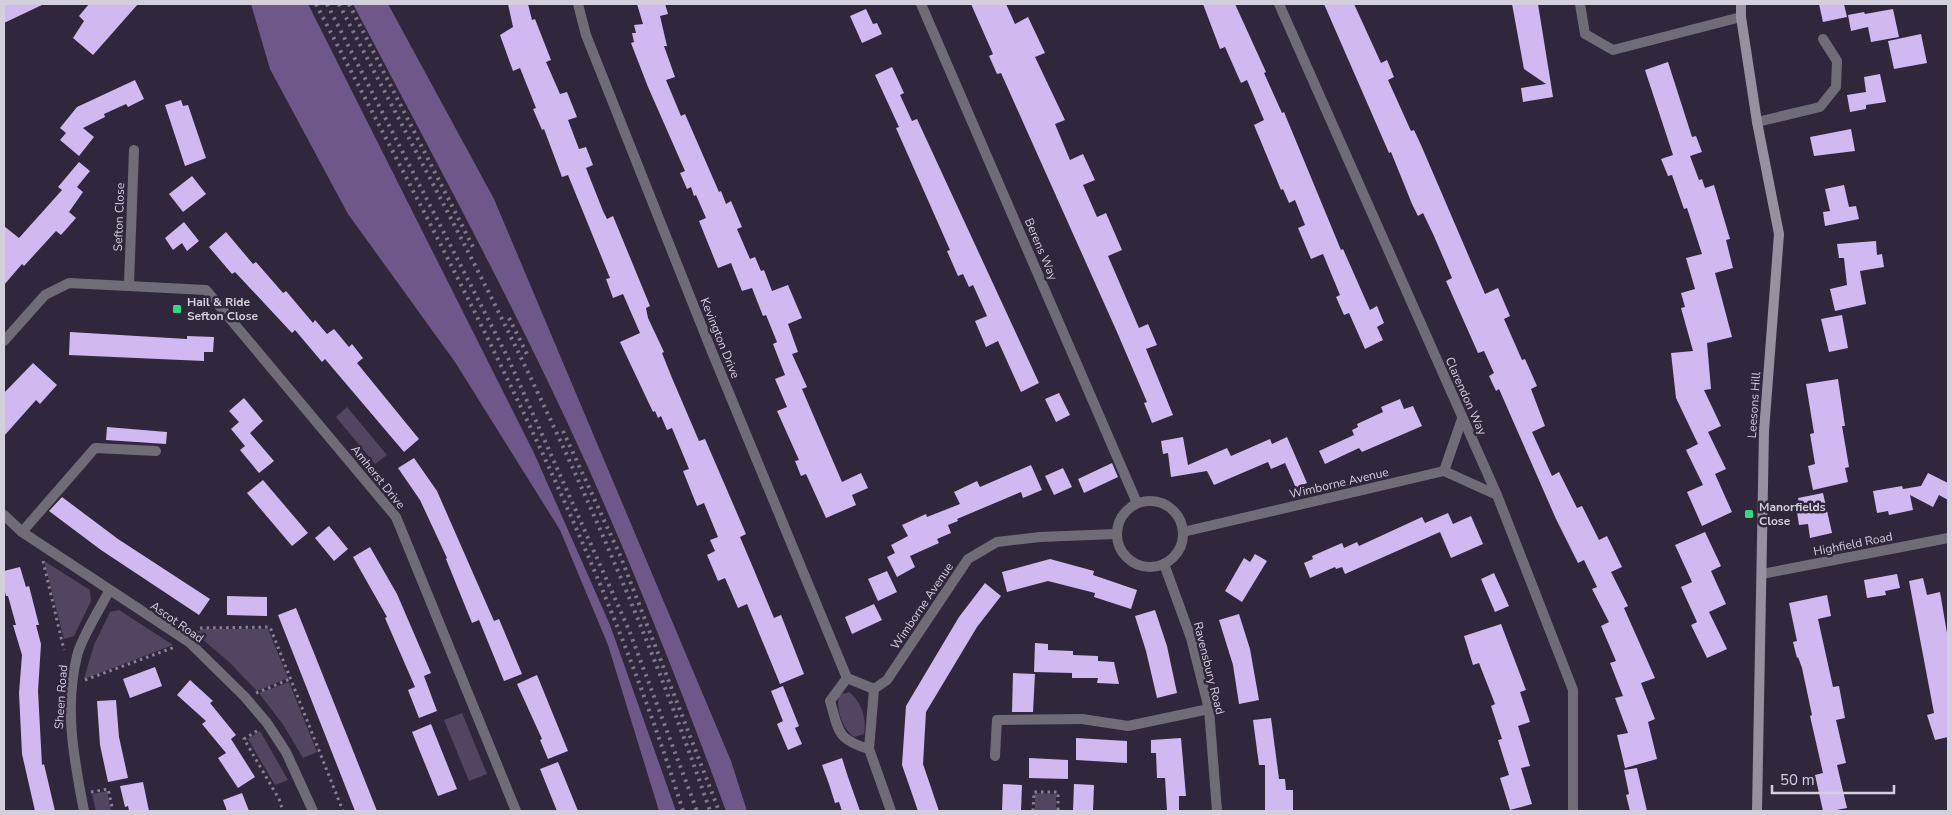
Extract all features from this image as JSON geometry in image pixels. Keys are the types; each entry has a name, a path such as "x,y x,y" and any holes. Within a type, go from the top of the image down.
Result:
{"street":[{"name":"Kevington Drive","path":"578,4 586,35 704,334 847,678"},
{"name":"Berens Way","path":"921,4 1137,503"},
{"name":"Clarendon Way","path":"1279,4 1497,494 1573,690 1573,811"},
{"path":"1580,4 1585,34 1613,50 1740,17"},
{"name":"Leesons Hill","path":"1740,4 1740,17 1757,122 1779,234 1764,431 1757,811"},
{"path":"1757,122 1820,107 1836,87 1837,61 1823,39"},
{"name":"Sefton Close","path":"129,284 134,150"},
{"name":"Amherst Drive","path":"4,342 45,295 69,283 129,284 206,290 396,517 516,811"},
{"path":"1462,419 1444,471 1497,494"},
{"path":"22,532 95,448 156,450"},
{"name":"Wimborne Avenue","path":"1183,532 1444,471"},
{"path":"1153,502 1167,506 1175,513 1183,532 1178,551 1164,564 1148,567 1132,562 1124,555 1118,545 1116,534 1122,516 1137,503 1153,502"},
{"name":"Ascot Road","path":"4,515 22,532 189,642 245,697 267,723 286,752 313,811"},
{"name":"Wimborne Avenue","path":"874,689 887,680 968,559 997,542 1040,537 1116,534"},
{"name":"Highfield Road","path":"1762,574 1948,538"},
{"name":"Ravensbury Road","path":"1164,564 1191,638 1210,709 1217,811"},
{"name":"Sheen Road","path":"84,811 70,734 73,685 77,654 109,591"},
{"path":"869,749 852,744 840,734 830,701 847,678 874,689 869,749 890,811"},
{"path":"995,756 997,720 1082,719 1128,726 1210,709"}],"path":[{"path":"39,543 66,656"},
{"path":"245,697 290,679"},
{"path":"267,723 244,739 279,799 283,811"},
{"path":"81,795 108,789 113,811"},
{"path":"1033,811 1034,792 1058,792 1058,811"}],"shaded area":[{"path":"251,4 308,4 534,453 610,625 676,811 659,811 608,645 560,530 455,362 348,214 270,69"},
{"path":"353,4 388,4 494,199 731,761 747,811 726,811 659,636 559,404 502,289"},
{"path":"347,407 387,455 375,464 336,417"},
{"path":"44,561 90,590 91,601 74,636 64,639"},
{"path":"119,610 173,645 84,679 94,645 110,612"},
{"path":"201,629 268,629 288,678 257,691 228,661 196,634"},
{"path":"289,682 317,752 303,758 284,726 259,693"},
{"path":"849,692 860,705 865,722 864,734 854,737 843,724 838,707 839,695"},
{"path":"462,713 487,774 469,781 444,720"},
{"path":"260,731 288,780 275,785 248,739"},
{"path":"107,791 111,811 96,811 92,794"},
{"path":"1035,793 1056,794 1056,811 1035,811"}],"building":[{"path":"4,4 44,4 4,23"},
{"path":"89,4 138,4 93,55 73,38 84,21 79,16"},
{"path":"508,4 528,4 532,20 535,19 551,60 546,62 560,94 567,92 577,117 568,120 579,149 586,147 593,165 586,168 603,211 607,219 613,216 650,306 646,308 648,318 664,352 662,353 672,378 699,441 705,439 746,534 740,537 774,618 781,615 804,674 780,684 747,604 738,608 725,578 718,581 707,555 715,551 710,540 718,537 704,503 697,506 683,471 689,469 672,428 667,430 661,416 658,418 655,411 653,412 620,342 640,333 623,294 613,298 606,279 610,278 568,175 562,177 544,129 542,130 533,109 536,108 520,68 513,71 500,35 513,27"},
{"path":"637,4 665,4 668,14 660,16 667,46 664,46 675,77 666,80 681,116 685,114 726,204 731,201 742,227 737,229 750,259 755,257 761,271 764,270 772,291 788,285 802,318 788,324 798,352 792,354 807,387 802,389 842,482 861,473 868,488 852,495 856,505 826,518 806,474 801,476 795,461 799,460 777,411 787,407 775,379 785,375 773,344 777,342 766,315 763,316 752,288 742,291 731,263 718,268 699,221 706,218 696,195 694,196 691,187 687,189 680,173 685,171 631,43 634,42 632,33 636,33 634,25 643,24"},
{"path":"971,4 1006,4 1015,24 1028,17 1045,53 1035,57 1065,120 1055,124 1070,160 1083,154 1095,180 1083,185 1097,217 1106,213 1122,250 1108,256 1139,328 1148,324 1157,345 1146,349 1173,415 1152,423 1144,403 1147,402 1117,332 1001,73 997,74 989,56 993,54"},
{"path":"1203,4 1235,4 1266,72 1264,73 1282,113 1284,112 1341,250 1343,249 1370,310 1377,306 1384,323 1377,327 1383,340 1365,349 1349,313 1344,315 1336,297 1340,295 1323,254 1311,259 1298,228 1305,225 1295,200 1289,203 1283,189 1281,190 1254,125 1264,120 1247,80 1241,83 1225,47 1220,49"},
{"path":"1324,4 1354,4 1381,63 1387,60 1394,77 1388,80 1411,131 1414,130 1421,145 1485,294 1498,288 1510,316 1504,319 1522,360 1525,359 1537,386 1531,389 1545,426 1532,432 1552,476 1559,472 1577,508 1582,506 1599,540 1607,536 1622,567 1611,572 1628,606 1624,608 1655,678 1641,683 1655,719 1648,722 1657,759 1625,768 1617,735 1628,733 1615,698 1623,696 1610,663 1616,661 1601,626 1609,622 1592,589 1597,587 1584,560 1578,563 1556,519 1499,389 1496,391 1489,376 1494,373 1484,351 1478,353 1446,281 1452,278 1434,236 1423,213 1418,216 1412,204 1391,152 1389,153"},
{"path":"1512,4 1538,4 1553,97 1523,102 1521,88 1546,84 1524,69"},
{"path":"1819,4 1844,4 1847,17 1823,22"},
{"path":"866,9 873,24 877,23 882,34 862,43 850,16"},
{"path":"1893,9 1899,37 1871,42 1868,27 1851,31 1848,15"},
{"path":"1921,34 1927,63 1894,69 1888,41"},
{"path":"1668,62 1692,137 1696,136 1702,152 1690,156 1699,180 1702,179 1705,188 1714,185 1730,239 1726,240 1733,268 1715,273 1732,337 1707,343 1711,389 1704,390 1721,426 1708,432 1726,469 1715,474 1732,512 1702,526 1687,492 1703,485 1686,450 1698,444 1676,398 1671,353 1693,351 1681,308 1685,307 1681,293 1695,289 1686,258 1702,254 1687,208 1684,209 1672,175 1668,176 1661,159 1673,155 1645,70"},
{"path":"892,67 904,93 900,95 912,121 917,119 1039,383 1021,392 998,341 986,347 975,321 987,316 973,285 969,287 963,274 958,276 947,251 950,250 896,128 899,127 875,75"},
{"path":"1880,74 1886,102 1866,105 1866,109 1850,112 1847,95 1866,92 1864,77"},
{"path":"135,80 144,99 128,107 126,104 104,114 105,117 83,128 94,137 79,156 60,140 66,133 60,128 77,107"},
{"path":"181,100 183,106 188,105 206,158 185,166 165,105"},
{"path":"1851,129 1855,151 1814,156 1810,137"},
{"path":"79,162 90,171 77,187 83,192 69,212 76,218 61,235 56,231 24,266 22,264 4,285 4,226 19,238 62,190 58,187"},
{"path":"192,176 206,194 183,212 169,194"},
{"path":"1844,185 1849,207 1856,206 1859,219 1825,226 1823,212 1830,211 1825,189"},
{"path":"184,222 199,241 187,251 182,243 173,250 165,238"},
{"path":"226,232 253,264 256,262 283,293 286,291 313,323 315,320 327,334 334,329 349,347 352,344 363,358 357,363 419,439 404,452 325,359 322,362 295,330 292,333 235,272 232,274 209,247"},
{"path":"1876,241 1877,255 1882,254 1884,267 1860,271 1866,304 1835,311 1830,289 1847,285 1844,258 1839,258 1837,244"},
{"path":"1842,315 1848,348 1829,352 1821,319"},
{"path":"70,332 187,339 187,336 214,337 213,352 204,352 204,361 69,355"},
{"path":"33,363 57,385 40,404 36,400 4,436 4,393"},
{"path":"1838,379 1845,426 1842,426 1849,467 1845,468 1848,482 1813,490 1808,466 1815,464 1810,434 1814,433 1806,384"},
{"path":"1059,393 1070,415 1056,422 1045,399"},
{"path":"244,398 263,421 250,433 274,461 259,473 240,450 245,446 231,429 239,422 229,411"},
{"path":"1400,399 1404,409 1413,406 1422,426 1362,452 1359,448 1325,464 1319,451 1354,435 1352,430 1358,427 1357,424 1383,412 1381,407"},
{"path":"107,427 167,432 166,444 106,440"},
{"path":"1183,437 1188,465 1227,448 1231,456 1270,439 1272,444 1287,437 1307,483 1296,488 1285,463 1271,469 1268,462 1214,485 1207,471 1171,477 1168,453 1163,454 1161,441"},
{"path":"414,458 437,491 494,621 499,619 522,674 504,681 479,620 472,623 447,558 420,500 398,468"},
{"path":"1112,463 1118,477 1084,493 1078,479"},
{"path":"1031,465 1042,490 1023,498 1021,492 957,519 958,521 948,525 951,533 937,539 939,543 910,556 915,567 897,577 887,557 895,553 891,545 908,536 902,525 926,514 927,517 960,504 954,492 977,481 980,487"},
{"path":"1063,468 1072,487 1054,495 1045,476"},
{"path":"1928,473 1948,483 1948,500 1939,495 1933,507 1910,495 1913,510 1889,515 1888,511 1877,513 1873,491 1902,486 1903,489 1921,486"},
{"path":"263,480 308,533 292,546 247,493"},
{"path":"1823,493 1832,533 1810,538 1808,524 1799,525 1797,512 1801,511 1798,498"},
{"path":"62,497 118,539 210,599 199,615 101,550 49,511"},
{"path":"1448,513 1453,524 1471,516 1483,544 1451,558 1440,532 1345,574 1342,567 1336,569 1335,567 1310,578 1304,563 1313,559 1312,556 1342,543 1344,548 1357,542 1359,546 1422,517 1425,523"},
{"path":"329,526 348,549 334,561 315,538"},
{"path":"1705,532 1721,566 1711,571 1726,604 1709,612 1727,649 1707,658 1691,625 1697,622 1681,587 1692,582 1675,545"},
{"path":"370,547 397,594 431,673 424,676 437,711 419,718 408,690 415,687 385,618 387,617 353,557"},
{"path":"1255,554 1267,561 1242,602 1225,591 1244,558 1250,562"},
{"path":"1050,559 1094,571 1093,575 1137,590 1131,609 1094,597 1095,593 1048,581 1007,592 1002,572"},
{"path":"20,567 26,587 29,586 39,625 36,625 41,644 38,691 42,765 44,764 55,811 35,811 22,754 19,693 22,655 13,625 16,625 4,588 4,571"},
{"path":"887,571 897,592 878,601 868,579"},
{"path":"1494,573 1509,606 1495,612 1481,579"},
{"path":"1897,574 1900,588 1885,591 1886,595 1867,598 1864,580"},
{"path":"1923,578 1927,595 1940,592 1948,639 1948,737 1935,740 1927,715 1934,713 1909,581"},
{"path":"985,583 1001,596 977,627 926,712 923,764 939,811 918,811 902,765 906,706 959,617"},
{"path":"1827,595 1831,616 1818,619 1833,687 1839,686 1845,718 1836,720 1846,763 1837,765 1847,808 1823,811 1815,775 1823,773 1810,716 1812,715 1802,668 1793,642 1797,641 1789,603"},
{"path":"227,596 267,597 267,616 227,615"},
{"path":"874,604 882,620 852,634 845,617"},
{"path":"296,608 377,811 355,811 278,615"},
{"path":"1155,610 1167,646 1177,693 1157,698 1146,651 1135,616"},
{"path":"1239,614 1250,649 1259,700 1239,704 1233,665 1219,620"},
{"path":"1501,624 1526,690 1520,692 1530,722 1518,726 1530,766 1521,768 1532,804 1510,810 1500,778 1509,775 1498,740 1502,739 1491,706 1495,704 1479,663 1473,665 1464,636"},
{"path":"1035,643 1048,644 1048,650 1073,651 1073,655 1098,656 1098,661 1114,662 1119,684 1097,683 1098,678 1072,678 1072,673 1034,672"},
{"path":"155,667 162,686 130,698 123,679"},
{"path":"1013,673 1035,674 1033,712 1012,712"},
{"path":"537,675 568,751 548,759 540,740 542,739 517,684"},
{"path":"190,680 213,701 210,703 236,735 231,739 255,777 238,788 218,758 226,753 202,724 206,721 177,695"},
{"path":"783,686 799,726 795,728 802,744 788,750 777,724 783,721 771,691"},
{"path":"116,700 119,737 128,778 108,782 100,745 97,701"},
{"path":"1271,718 1279,779 1285,779 1286,790 1293,790 1293,811 1265,811 1265,765 1259,765 1253,720"},
{"path":"431,724 457,789 438,796 412,732"},
{"path":"1076,738 1127,741 1127,763 1076,760"},
{"path":"1181,738 1186,796 1179,796 1179,811 1167,811 1165,778 1157,778 1156,753 1151,753 1151,740"},
{"path":"842,758 860,811 842,811 839,802 835,803 822,765"},
{"path":"1029,758 1068,760 1068,779 1029,778"},
{"path":"558,762 578,811 557,811 540,769"},
{"path":"1637,768 1647,811 1630,811 1626,795 1629,794 1624,770"},
{"path":"143,782 149,811 129,811 128,806 125,807 120,786"},
{"path":"1003,784 1022,785 1021,811 1002,811"},
{"path":"1074,784 1094,785 1093,811 1073,811"},
{"path":"242,793 249,811 227,811 223,800"}],"railway":[{"path":"316,4 469,300 518,400 564,501 608,603 648,706 683,811"},
{"path":"327,4 508,358 629,630 697,811"},
{"path":"339,4 469,253 579,481 635,612 710,811"},
{"path":"349,4 475,251"},
{"path":"509,318 529,358"},
{"path":"563,431 620,555 719,811"}],"place":[{"name":"Hail & Ride Sefton Close","path":"177,309"},
{"name":"Manorfields Close","path":"1749,514"}]}
